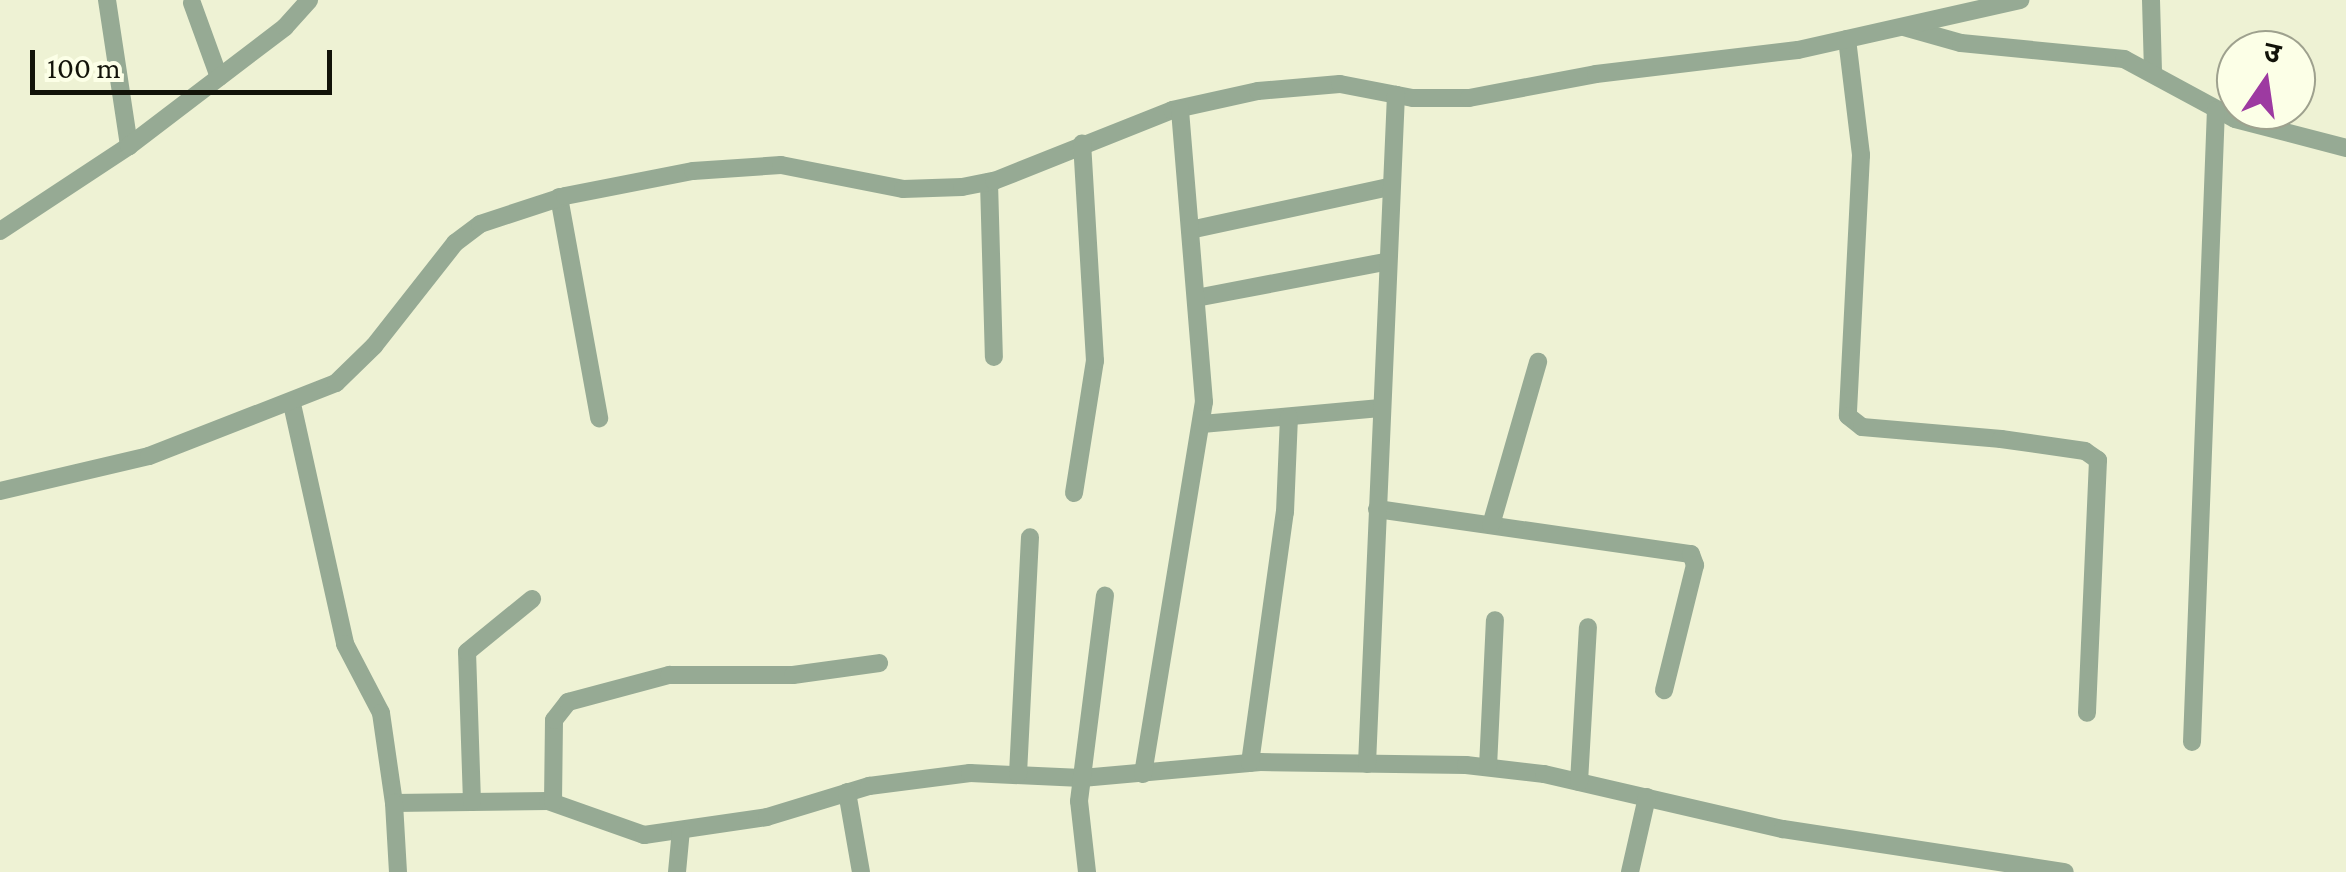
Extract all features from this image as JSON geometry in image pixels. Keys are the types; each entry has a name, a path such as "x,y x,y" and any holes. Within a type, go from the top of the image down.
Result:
{"street":[{"path":"108,0 129,146"},
{"path":"0,230 129,146 219,77 309,0"},
{"path":"0,491 149,456 292,404 356,367 455,242 480,224 559,197 693,171 762,166 822,169 931,191 989,182 1180,108 1303,84 1396,95 1469,98 1596,74 1848,39 2020,0"},
{"path":"2151,0 2153,72"},
{"path":"192,4 219,77"},
{"path":"1903,27 1961,43 2124,59 2216,110 2192,742"},
{"path":"1848,39 1861,155 1848,416 1862,426 2001,438 2085,452 2098,460 2087,714"},
{"path":"1367,764 1385,262 1396,95"},
{"path":"1143,774 1202,424 1180,108"},
{"path":"2284,130 2346,148"},
{"path":"1074,492 1095,361 1082,143"},
{"path":"989,182 994,358"},
{"path":"1190,230 1389,187"},
{"path":"559,197 599,418"},
{"path":"1196,298 1385,262"},
{"path":"1491,525 1538,362"},
{"path":"292,404 345,644 381,713 394,803 398,872"},
{"path":"1202,424 1380,408"},
{"path":"1250,763 1285,512 1289,416"},
{"path":"1377,509 1691,554 1695,565 1664,690"},
{"path":"1018,774 1030,537"},
{"path":"1087,872 1079,811 1105,596"},
{"path":"472,802 467,652 532,599"},
{"path":"1488,768 1496,620"},
{"path":"1579,782 1588,627"},
{"path":"553,802 554,720 568,702 669,676 793,675 879,663"},
{"path":"394,803 553,802 630,833 681,830 767,816 846,792 922,777 1018,774 1082,778 1250,763 1488,768 1579,782 1783,829 2065,872"},
{"path":"846,792 860,872"},
{"path":"1630,872 1646,797"},
{"path":"677,872 681,830"}]}
